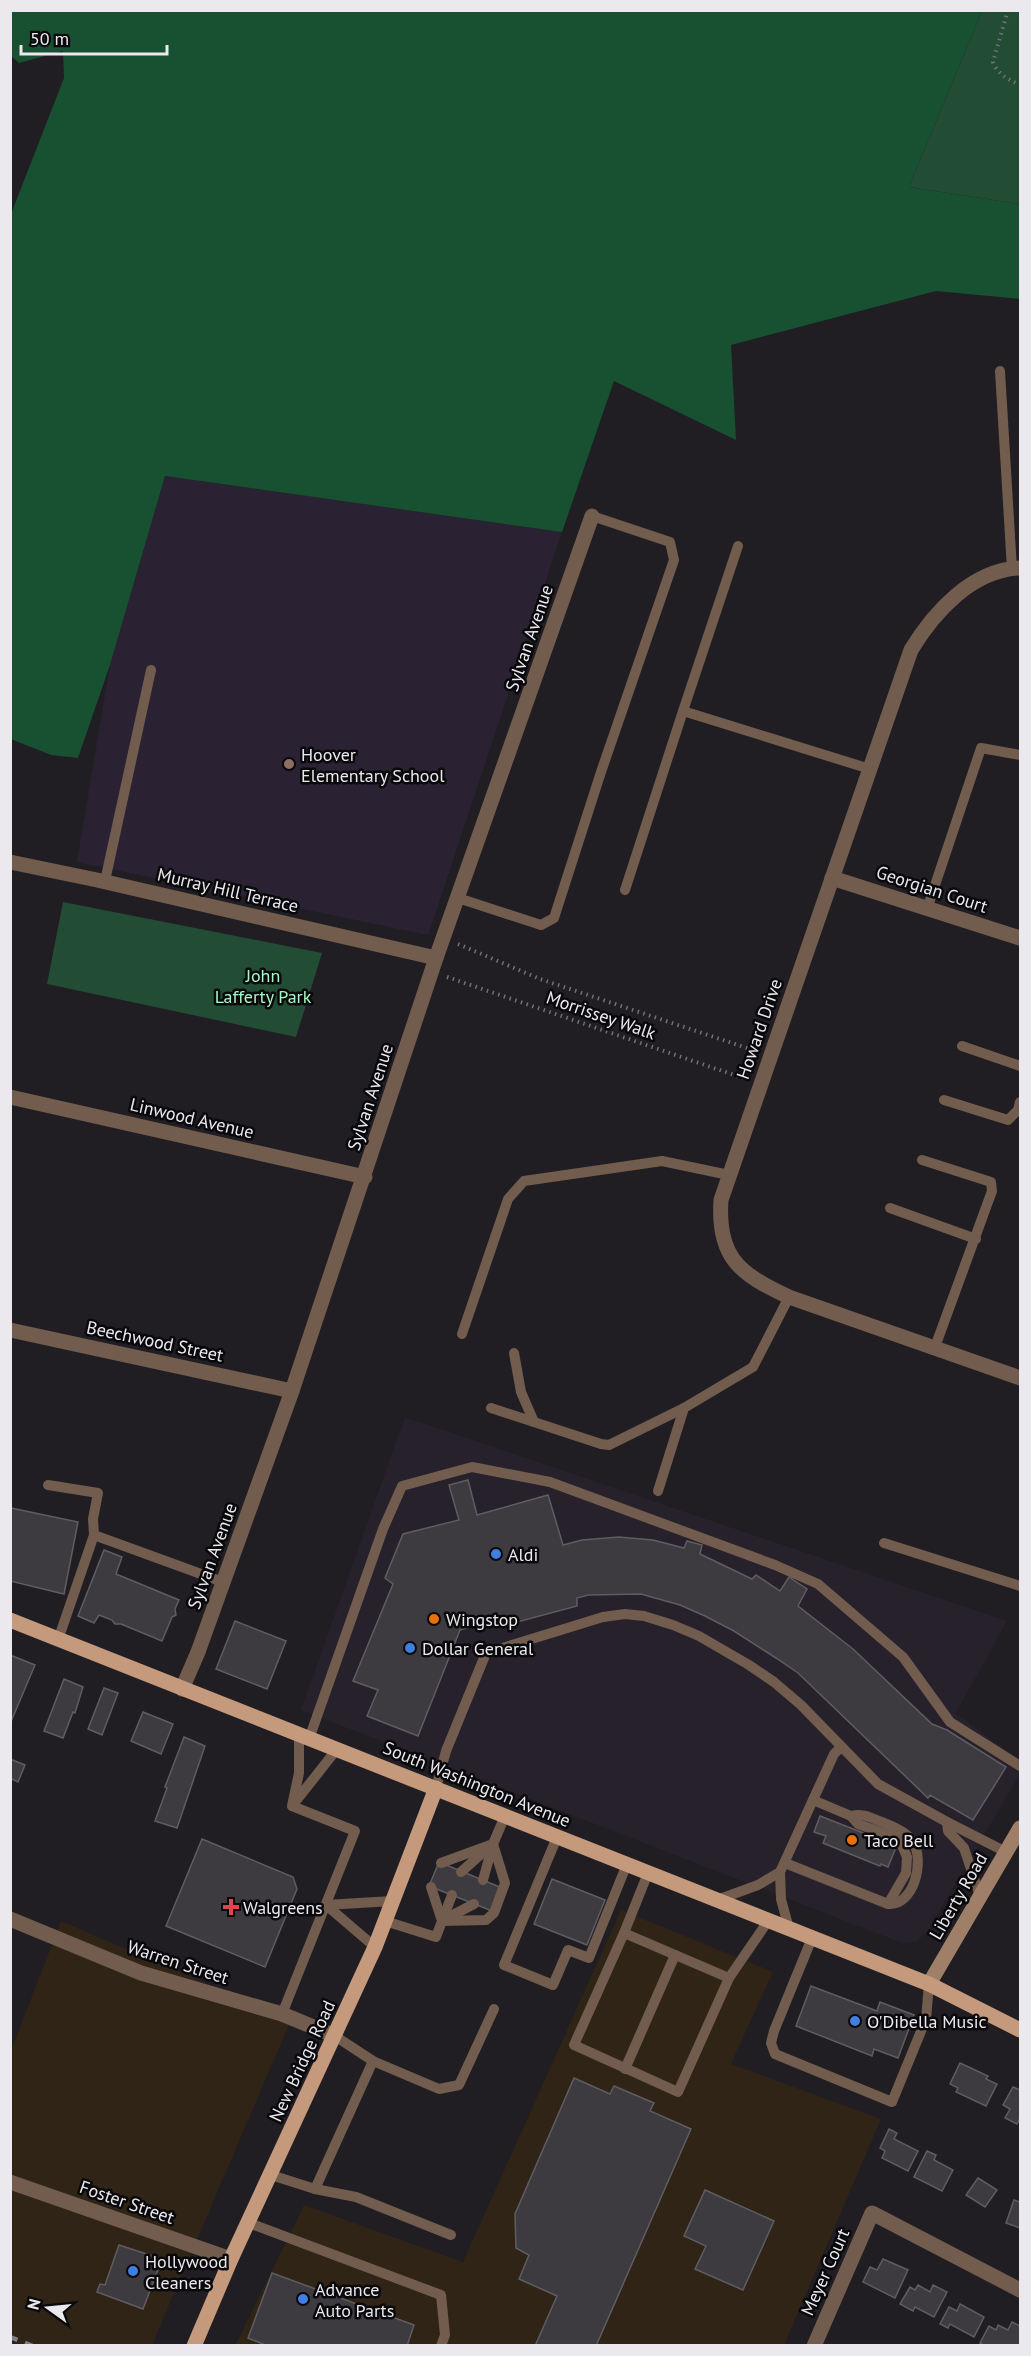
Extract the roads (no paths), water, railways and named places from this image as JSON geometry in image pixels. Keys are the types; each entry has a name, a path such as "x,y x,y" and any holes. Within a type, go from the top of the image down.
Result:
{"main road":[{"name":"South Washington Avenue","path":"10,1620 929,1984 1020,2030"},
{"name":"New Bridge Road","path":"194,2346 231,2259 375,1947 436,1788"},
{"name":"Liberty Road","path":"929,1984 1020,1828"}],"street":[{"name":"Sylvan Avenue","path":"182,1689 292,1391 434,965 592,516"},
{"name":"Howard Drive","path":"1016,569 986,578 963,590 942,607 926,625 911,650 729,1175 721,1200 719,1219 723,1244 739,1267 760,1283 789,1297 1020,1378"},
{"name":"Murray Hill Terrace","path":"10,862 105,881 434,965"},
{"name":"Georgian Court","path":"832,878 1020,938"},
{"name":"Linwood Avenue","path":"10,1097 365,1177"},
{"name":"Beechwood Street","path":"10,1330 292,1391"},
{"name":"Warren Street","path":"10,1920 141,1973 282,2014 335,2036"},
{"name":"Foster Street","path":"10,2182 231,2259"},
{"name":"Meyer Court","path":"814,2346 872,2213 1020,2290"}],"lane":[{"path":"1000,371 1016,569"},
{"path":"458,897 542,925 555,918 601,772 674,560 669,542 592,516"},
{"path":"625,890 738,546"},
{"path":"105,881 151,670"},
{"path":"682,711 870,769"},
{"path":"927,909 981,748 1020,755"},
{"path":"962,1046 1020,1066"},
{"path":"944,1100 1008,1120 1018,1110 1020,1102"},
{"path":"922,1160 991,1182 992,1191 935,1347"},
{"path":"462,1334 508,1198 524,1181 662,1161 729,1175"},
{"path":"890,1208 976,1239"},
{"path":"491,1408 609,1445 684,1408 753,1367 789,1297"},
{"path":"514,1353 521,1392 534,1422"},
{"path":"658,1491 684,1408"},
{"path":"292,1806 304,1737 383,1529 402,1486 472,1467 550,1482 775,1565 818,1584 903,1657 950,1722 1020,1766"},
{"path":"48,1485 98,1493 93,1519 94,1535 58,1640"},
{"path":"94,1535 223,1582"},
{"path":"884,1543 1020,1586"},
{"path":"436,1788 446,1751 486,1653 603,1617 625,1614 644,1616 682,1629 749,1665 801,1706 878,1784 1006,1852"},
{"path":"789,1929 781,1899 782,1868 834,1754 841,1747"},
{"path":"292,1806 337,1749"},
{"path":"782,1868 888,1904 906,1873 905,1850 894,1838 858,1824 851,1816 813,1800"},
{"path":"282,2014 356,1831 292,1806"},
{"path":"483,1880 493,1844 505,1816"},
{"path":"946,1822 948,1831 964,1848 980,1896"},
{"path":"557,1837 504,1965 553,1986 568,1950 589,1958 627,1864"},
{"path":"441,1863 493,1844"},
{"path":"461,1872 493,1844"},
{"path":"442,1921 486,1920 494,1913 506,1883 493,1844"},
{"path":"717,1900 758,1886 782,1868"},
{"path":"648,1873 574,2045 678,2092 729,1978 768,1921"},
{"path":"431,1887 442,1921"},
{"path":"385,1921 436,1937 452,1895"},
{"path":"327,1905 392,1901"},
{"path":"442,1921 474,1904"},
{"path":"327,1905 375,1947"},
{"path":"624,1933 729,1978"},
{"path":"812,1938 774,2031 771,2043 775,2054 892,2102 926,2019 929,1984"},
{"path":"625,2068 675,1955"},
{"path":"335,2036 373,2061 439,2089 459,2085 494,2009"},
{"path":"315,2189 373,2061"},
{"path":"271,2175 315,2189 356,2197 451,2235"},
{"path":"249,2223 441,2295 445,2336 441,2346"}],"railway":[{"path":"10,2337 33,2346"}],"place":[{"name":"Hoover Elementary School","path":"289,764"},
{"name":"Aldi","path":"496,1554"},
{"name":"Wingstop","path":"434,1619"},
{"name":"Dollar General","path":"410,1648"},
{"name":"Taco Bell","path":"852,1840"},
{"name":"Walgreens","path":"231,1907"},
{"name":"O'Dibella Music","path":"855,2021"},
{"name":"Hollywood Cleaners","path":"133,2271"},
{"name":"Advance Auto Parts","path":"303,2299"}],"park label":[{"name":"John Lafferty Park","path":"263,985"}]}
